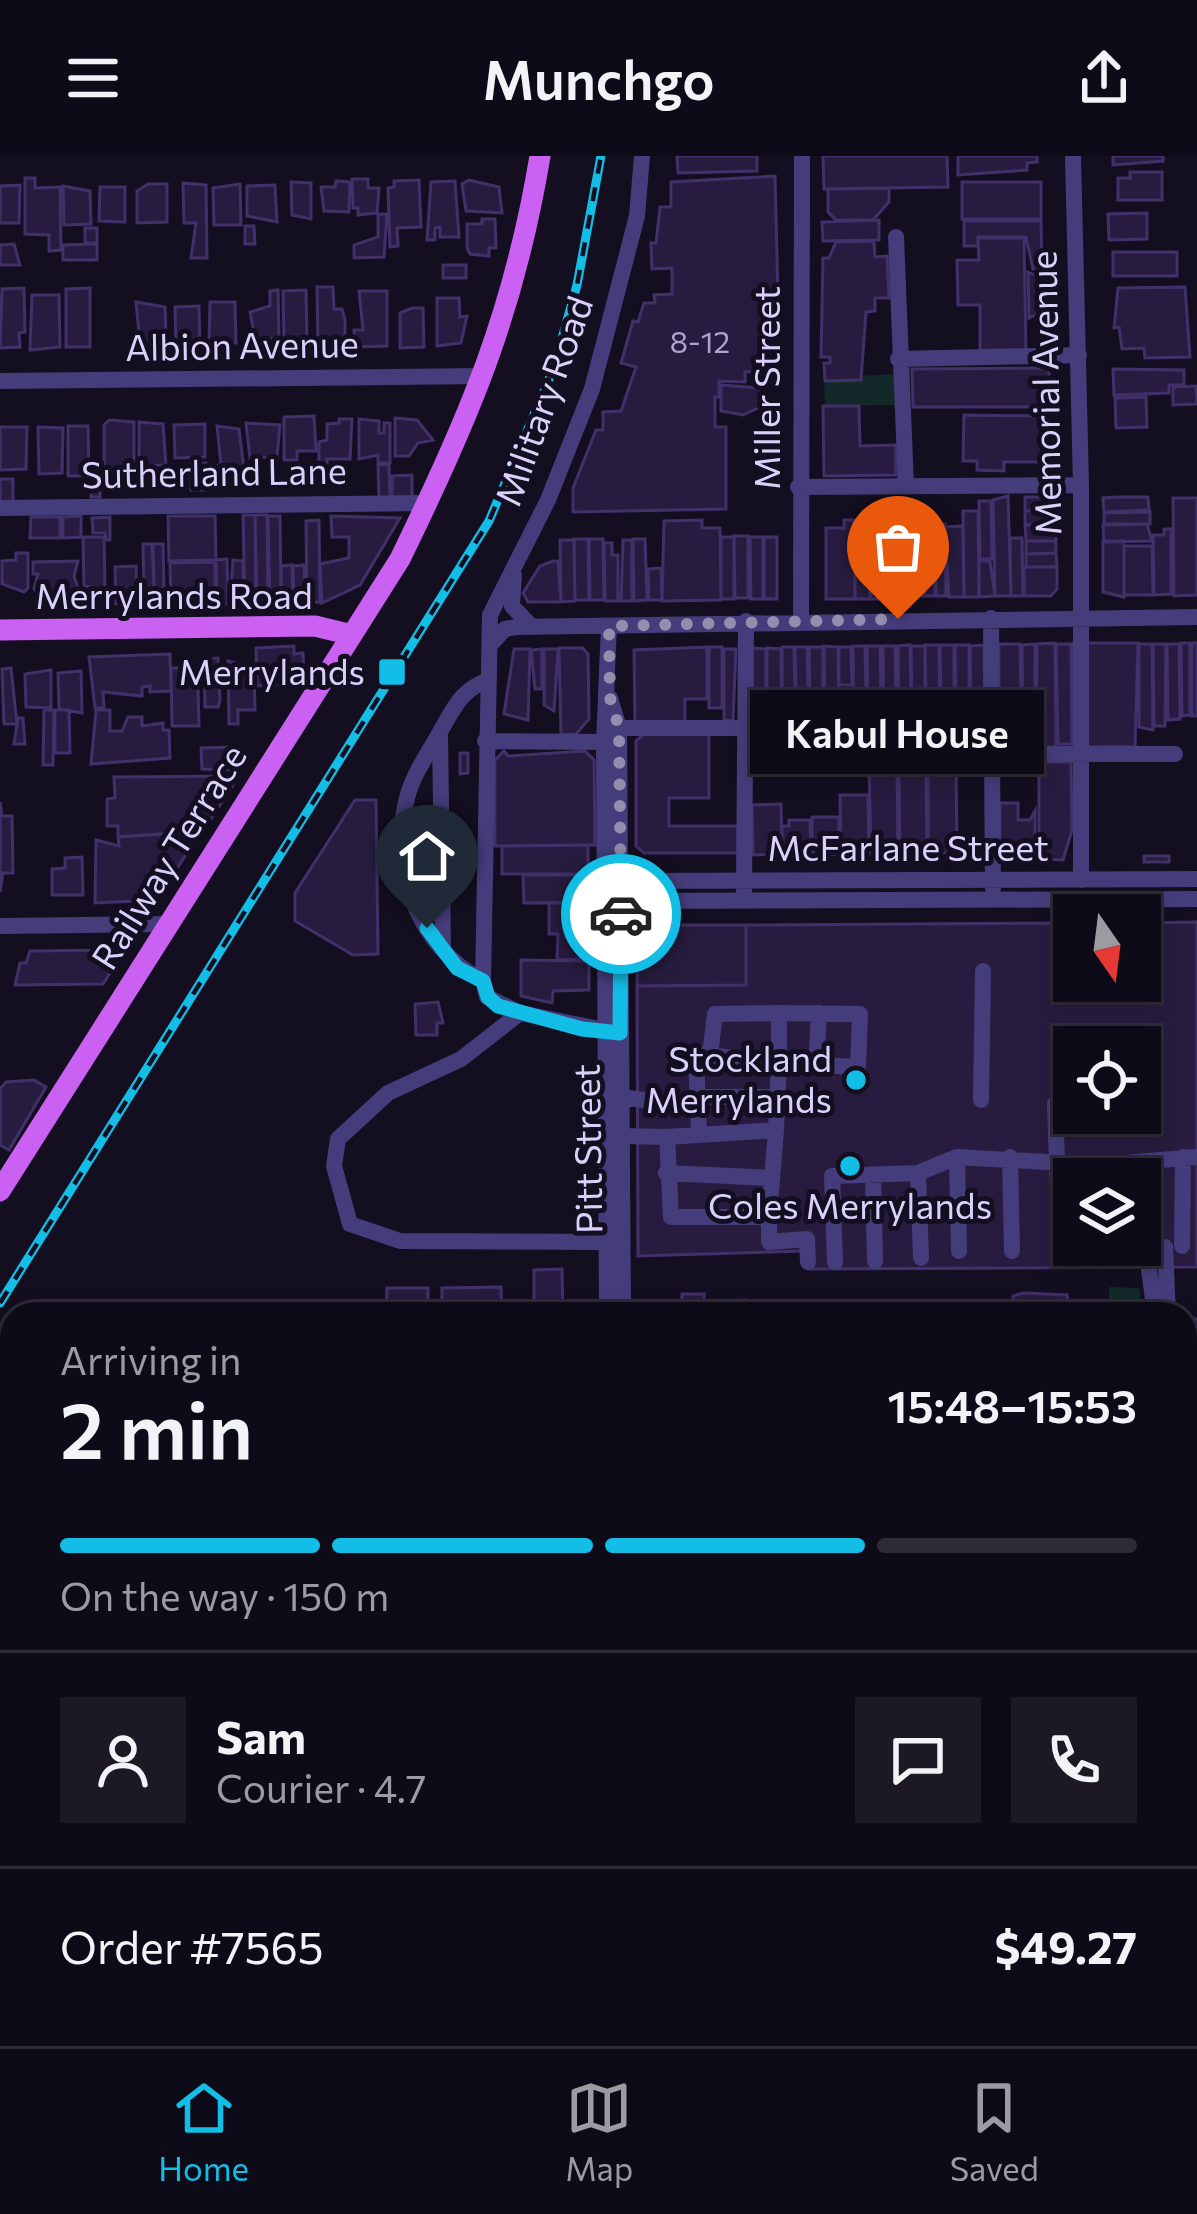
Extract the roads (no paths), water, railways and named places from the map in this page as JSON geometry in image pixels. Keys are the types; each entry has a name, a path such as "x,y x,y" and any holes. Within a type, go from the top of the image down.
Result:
{"main road":[{"name":"Railway Terrace","path":"0,1191 348,634 400,559 484,376 520,266 540,156"},
{"name":"Merrylands Road","path":"0,630 323,626 348,634"}],"street":[{"name":"Military Road","path":"639,202 642,156"},
{"name":"Military Road","path":"491,644 490,614 592,389 653,156"},
{"name":"Miller Street","path":"801,621 802,156"},
{"name":"Memorial Avenue","path":"1076,160 1081,880"},
{"path":"896,237 906,487"},
{"path":"898,359 1079,355"},
{"name":"Albion Avenue","path":"0,381 484,376"},
{"path":"798,488 1081,485"},
{"name":"Sutherland Lane","path":"0,508 429,503"},
{"path":"519,558 510,600 531,626"},
{"path":"612,1032 520,1013 492,1002 483,981 484,741 491,644 506,629 746,621 1197,617"},
{"path":"991,619 992,889"},
{"path":"744,891 746,621"},
{"name":"Pitt Street","path":"609,626 610,698 604,742 612,1032 620,1097 622,1302"},
{"path":"483,981 457,968 418,913 402,856 408,794 466,691 489,680"},
{"name":"Pitt Street","path":"607,1302 612,1032 621,901 619,728 610,698"},
{"path":"619,728 745,728"},
{"path":"440,733 443,950"},
{"path":"484,741 604,742"},
{"path":"745,753 1174,754"},
{"name":"McFarlane Street","path":"621,873 638,881 744,891"},
{"name":"McFarlane Street","path":"992,889 1081,880 1197,879"},
{"name":"McFarlane Street","path":"621,901 744,891 992,889 1197,899"},
{"path":"0,926 166,924"},
{"path":"981,1100 983,971"},
{"path":"520,1013 461,1059 388,1094 338,1139 334,1166 350,1224 400,1241 606,1242"},
{"path":"779,1013 770,1242 807,1239 808,1262"},
{"path":"816,1066 818,1013"},
{"path":"699,1133 696,1054 857,1067 860,1014 715,1014 710,1055"},
{"path":"620,1097 697,1102 776,1097"},
{"path":"621,1136 776,1130"},
{"path":"668,1137 671,1217 769,1217"},
{"path":"836,1262 832,1176 918,1173 957,1157 1053,1159"},
{"path":"957,1157 959,1251"},
{"path":"1010,1157 1012,1250"},
{"path":"1158,1302 1190,1157"},
{"path":"666,1172 772,1178"},
{"path":"918,1173 921,1258"},
{"path":"873,1174 875,1261"},
{"path":"1169,1302 1172,1247"}],"railway":[{"path":"1,1302 489,521 554,367 577,285 601,156"}],"place":[{"name":"Kabul House","path":"898,619"},
{"name":"Merrylands","path":"392,672"},
{"name":"Stockland Merrylands","path":"856,1080"},
{"name":"Coles Merrylands","path":"850,1166"}]}
